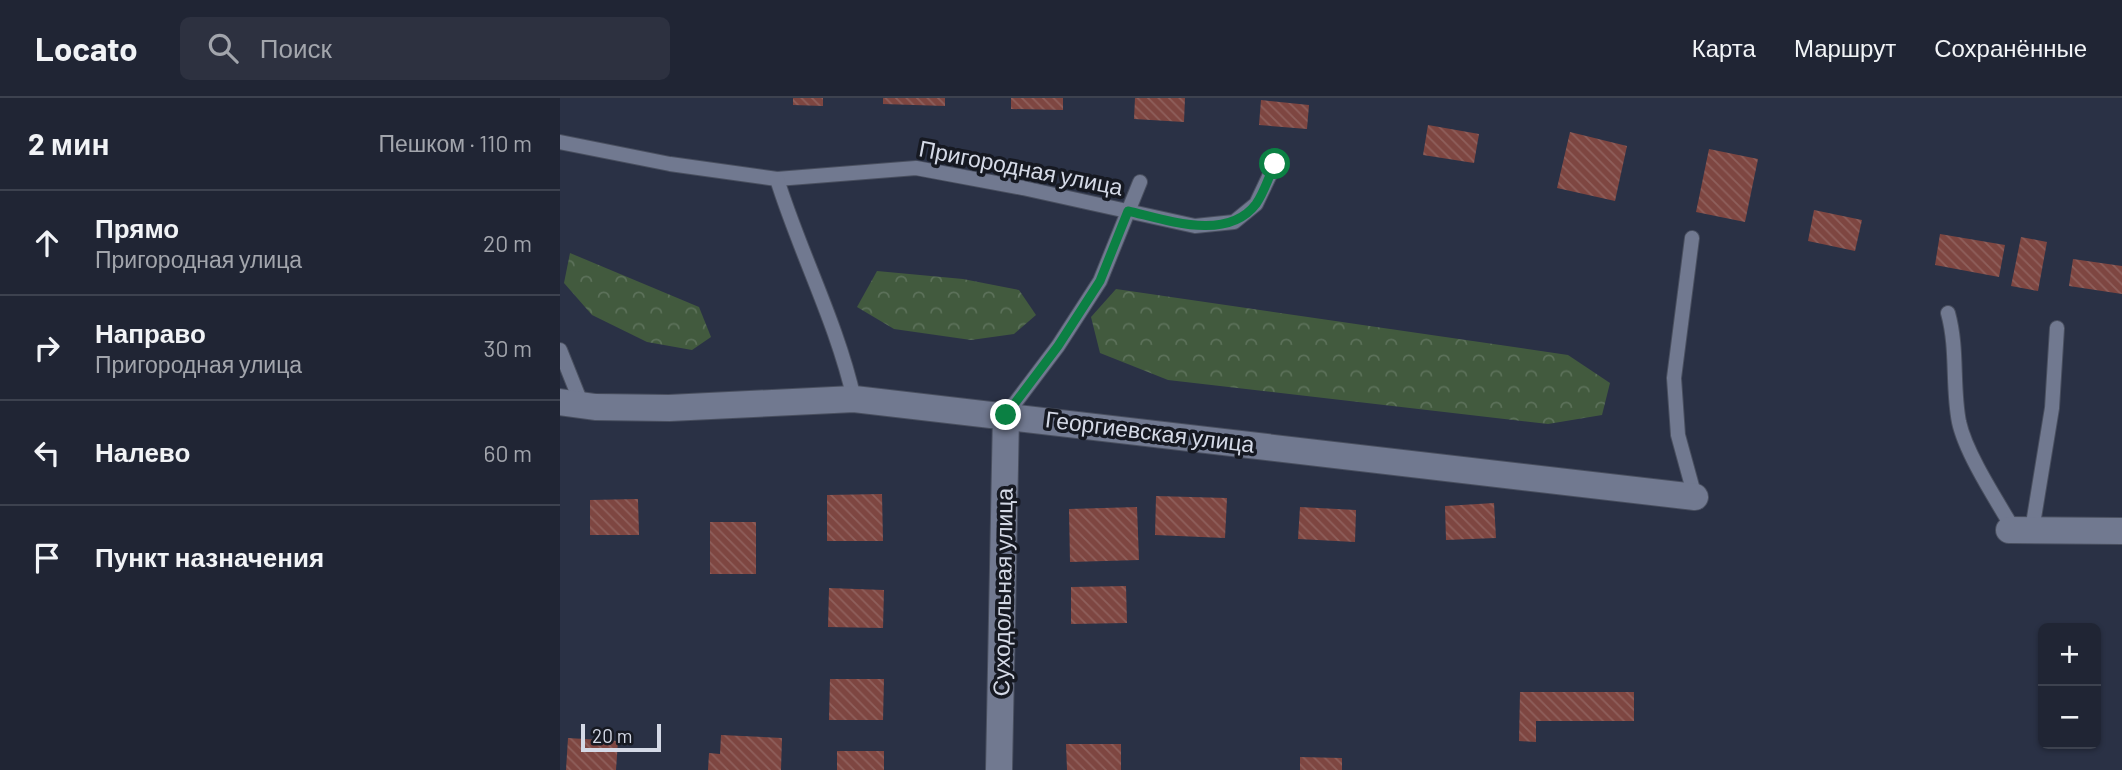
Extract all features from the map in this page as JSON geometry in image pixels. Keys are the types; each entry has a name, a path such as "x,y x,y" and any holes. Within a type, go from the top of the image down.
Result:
{"street":[{"name":"Георгиевская улица","path":"571,403 669,408 854,398 1695,498"},
{"name":"Суходольная улица","path":"999,770 1006,415"},
{"path":"2018,530 2122,531"}],"lane":[{"name":"Пригородная улица","path":"560,142 670,164 777,179 916,169 1195,226 1234,222 1256,204 1275,164"},
{"path":"777,179 810,274 844,353 854,398"},
{"path":"1006,415 1058,346 1100,281 1140,182"},
{"path":"1692,238 1674,378 1678,435 1695,498"},
{"path":"1948,313 1953,330 1959,423 1990,489 2018,530"},
{"path":"2018,530 2052,408 2057,328"},
{"path":"560,350 571,403"}],"green space":[{"path":"570,253 699,307 711,337 692,350 647,342 592,315 564,283"},
{"path":"877,271 963,279 1019,290 1036,315 1014,334 971,340 894,329 857,307"},
{"path":"1116,289 1568,355 1610,383 1602,415 1548,424 1168,380 1100,353 1091,317"}],"building":[{"path":"793,98 823,98 823,106 793,105"},
{"path":"883,98 945,98 945,106 883,104"},
{"path":"1011,98 1063,98 1063,110 1011,109"},
{"path":"1135,98 1185,98 1184,122 1134,119"},
{"path":"1261,100 1309,105 1307,129 1259,125"},
{"path":"1428,125 1479,134 1474,163 1423,155"},
{"path":"1570,132 1627,146 1615,201 1557,188"},
{"path":"1709,149 1758,159 1745,222 1696,212"},
{"path":"1814,210 1862,220 1855,251 1808,241"},
{"path":"1940,234 2005,245 1999,277 1935,265"},
{"path":"2021,237 2047,242 2038,291 2011,286"},
{"path":"2073,259 2122,266 2122,294 2069,286"},
{"path":"882,494 883,541 827,541 827,495"},
{"path":"1156,496 1227,498 1225,538 1155,535"},
{"path":"638,499 639,535 590,535 590,500"},
{"path":"1494,503 1496,538 1446,540 1445,506"},
{"path":"1137,507 1139,560 1070,562 1069,509"},
{"path":"1300,507 1356,510 1355,542 1298,539"},
{"path":"710,522 756,522 756,574 710,574"},
{"path":"1126,586 1127,623 1071,624 1071,587"},
{"path":"829,588 884,590 883,628 828,627"},
{"path":"830,679 884,679 883,720 829,720"},
{"path":"1520,692 1634,692 1634,721 1536,721 1536,742 1519,741"},
{"path":"721,735 782,738 781,770 708,770 709,753 720,754"},
{"path":"568,738 618,741 616,770 566,770"},
{"path":"1066,744 1121,744 1121,770 1067,770"},
{"path":"837,751 884,751 884,770 837,770"},
{"path":"1300,757 1342,758 1342,770 1300,770"}],"route":[{"path":"1006,415 1058,346 1100,281 1128,211 1195,226 1234,222 1256,204 1275,164"}]}
